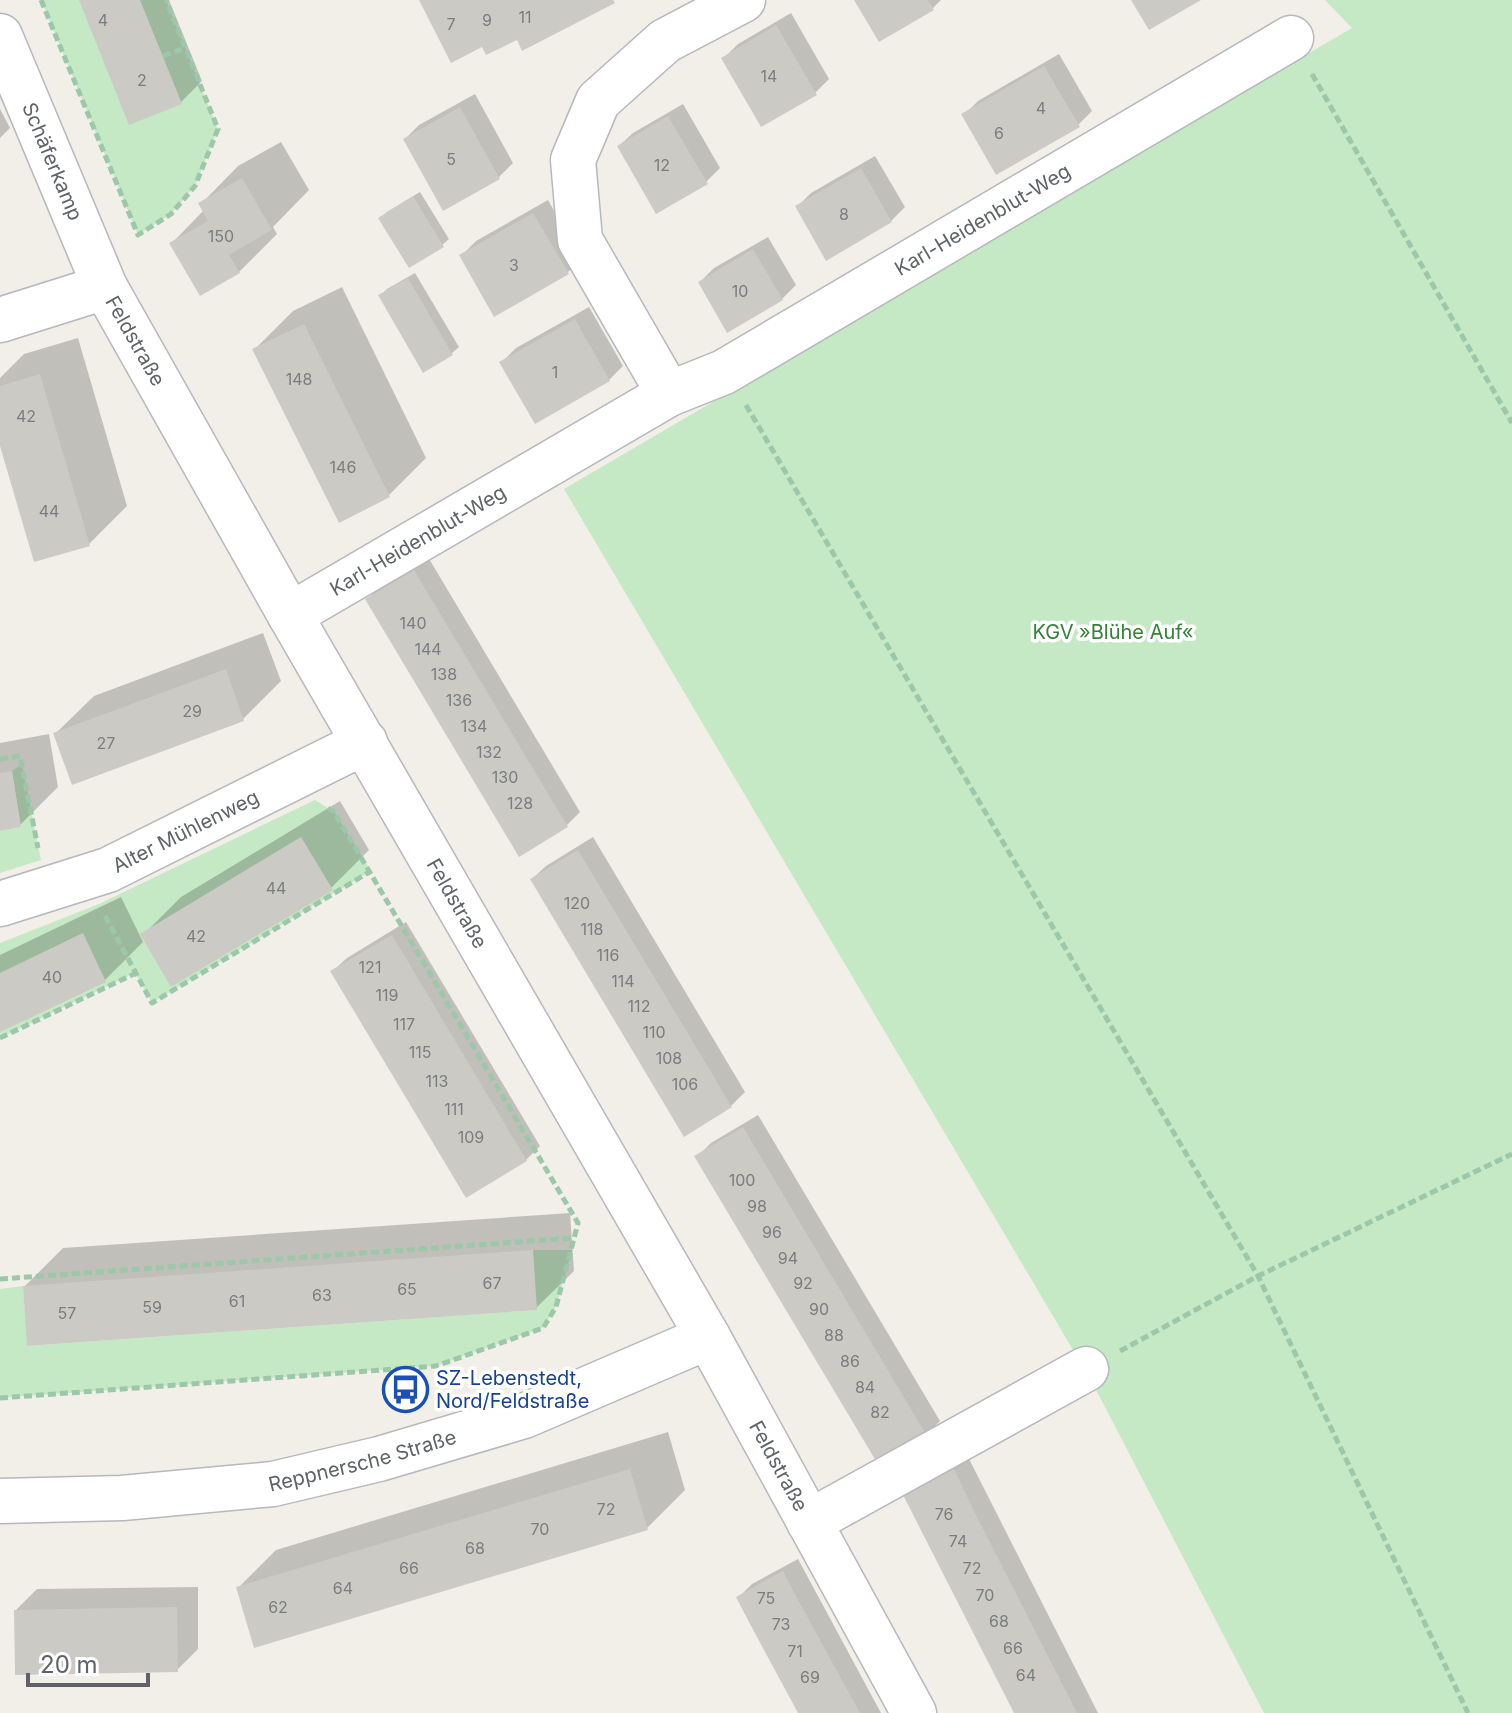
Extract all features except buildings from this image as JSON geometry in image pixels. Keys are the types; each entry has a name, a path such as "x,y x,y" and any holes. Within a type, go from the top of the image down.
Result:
{"street":[{"path":"669,394 580,240 573,160 598,101 665,41 743,0"},
{"name":"Schäferkamp","path":"0,36 105,287"},
{"name":"Karl-Heidenblut-Weg","path":"290,615 669,394 724,372 1291,38"},
{"path":"0,320 105,287"},
{"name":"Feldstraße","path":"105,287 290,615 708,1337 914,1713"},
{"name":"Alter Mühlenweg","path":"0,904 108,870 365,742"},
{"name":"Reppnersche Straße","path":"0,1501 122,1498 273,1484 363,1463 524,1416 708,1337"},
{"name":"Feldstraße","path":"809,1522 1086,1369"}],"path":[{"path":"41,0 138,235 171,214 195,186 218,129 166,0"},
{"path":"1291,38 1512,423"},
{"path":"163,56 185,48"},
{"path":"724,372 1258,1276 1468,1713"},
{"path":"0,759 20,756 41,860"},
{"path":"0,1398 436,1366 543,1328 556,1307 578,1223 334,812"},
{"path":"99,904 152,1003 371,871"},
{"path":"0,1038 136,973"},
{"path":"1086,1369 1258,1276 1512,1154"},
{"path":"0,1279 574,1238"}],"green space":[{"path":"41,0 166,0 218,129 195,186 171,214 138,235"},
{"name":"KGV »Blühe Auf«","path":"1325,0 1512,0 1512,1713 1264,1713 1092,1382 564,489 1352,28"},
{"path":"22,764 41,860 0,873 0,831 21,827 12,771"},
{"path":"315,800 334,812 371,871 152,1003 135,973 0,1038 0,943 99,904"},
{"path":"533,1250 572,1250 556,1307 543,1328 436,1366 0,1398 0,1289 23,1286 28,1346 536,1310"}],"place":[{"name":"SZ-Lebenstedt, Nord/Feldstraße","path":"405,1389"}]}
